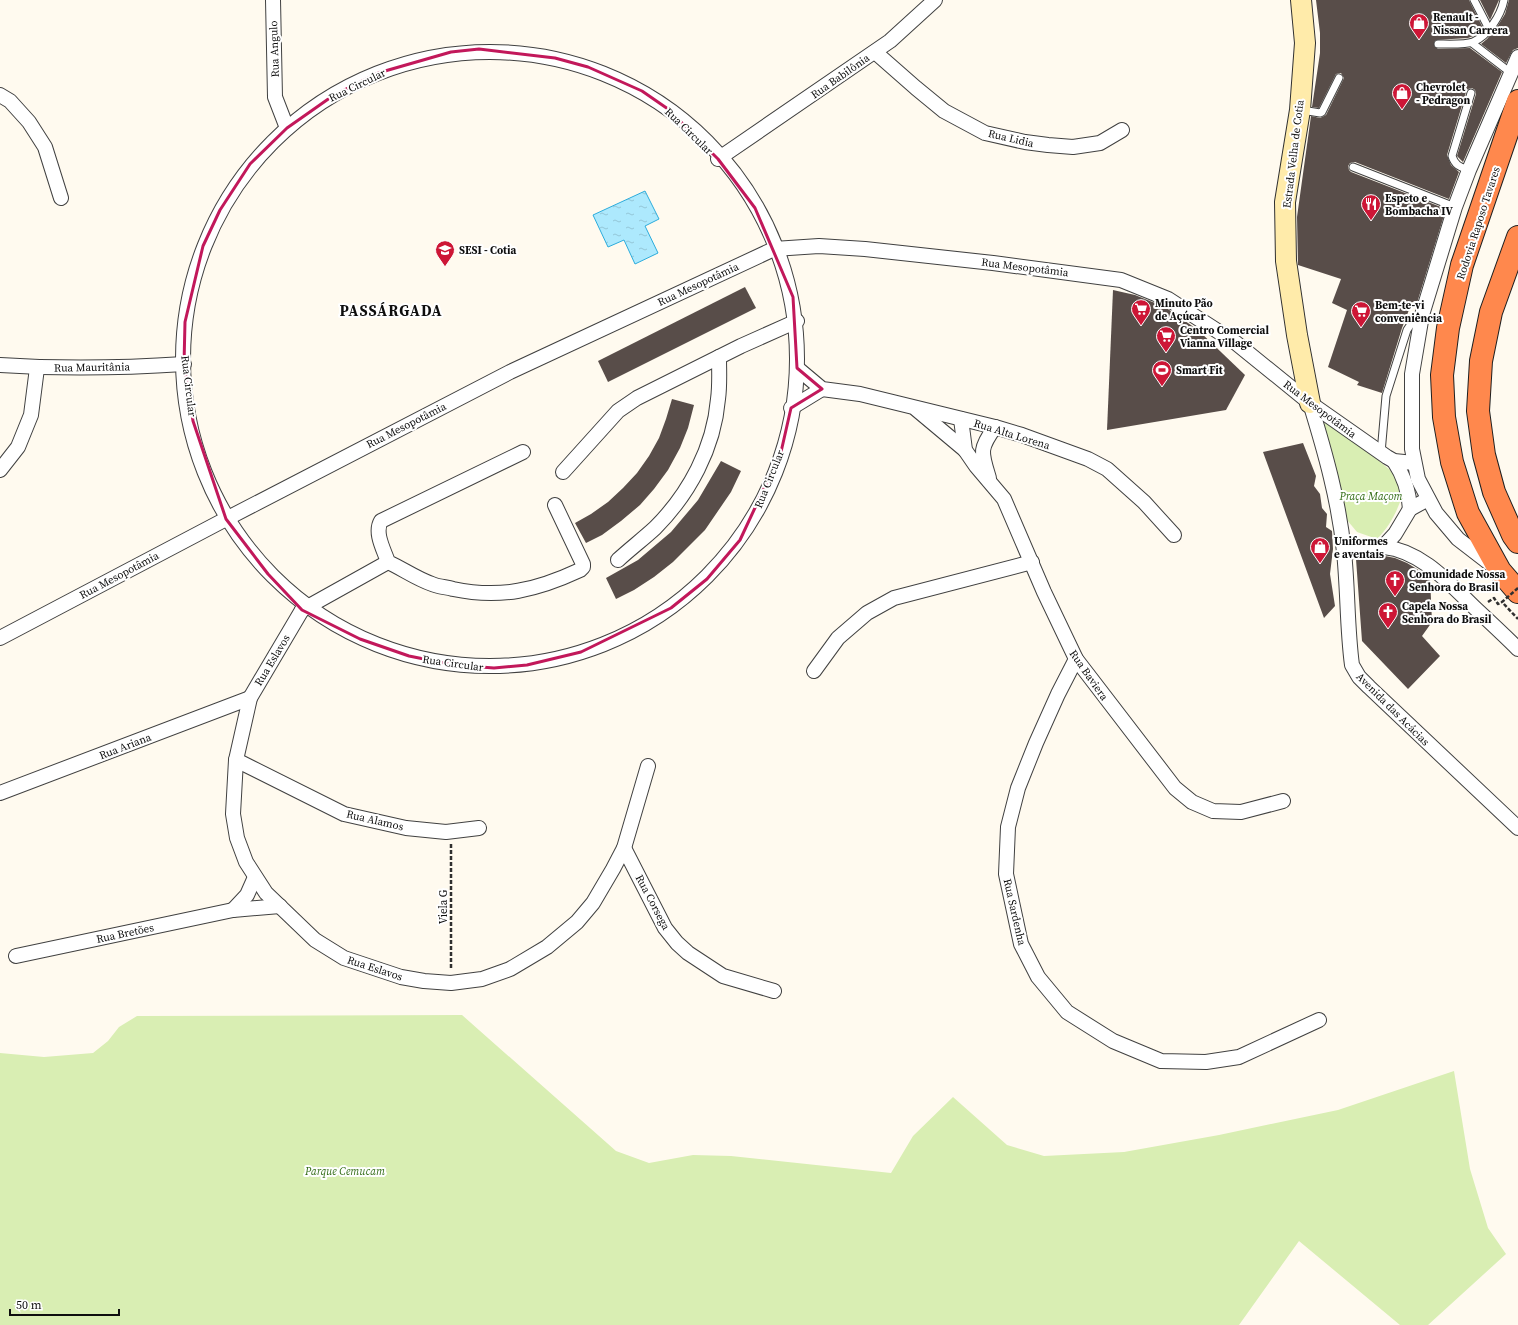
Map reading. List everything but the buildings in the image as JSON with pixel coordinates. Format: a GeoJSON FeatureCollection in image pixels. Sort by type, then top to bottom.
{"type":"FeatureCollection","features":[{"type":"Feature","properties":{"kind":"highway","name":"Rodovia Raposo Tavares"},"geometry":{"type":"LineString","coordinates":[[1510,597],[1500,571],[1468,513],[1452,462],[1444,417],[1442,375],[1448,328],[1462,265],[1518,101]]}},
{"type":"Feature","properties":{"kind":"highway"},"geometry":{"type":"LineString","coordinates":[[1518,237],[1491,312],[1481,361],[1478,412],[1484,455],[1494,492],[1513,535],[1518,542]]}},
{"type":"Feature","properties":{"kind":"street","name":"Rua Angulo"},"geometry":{"type":"LineString","coordinates":[[273,0],[276,98],[287,128]]}},
{"type":"Feature","properties":{"kind":"street","name":"Rua Babilônia"},"geometry":{"type":"LineString","coordinates":[[718,159],[874,52],[890,40],[935,0]]}},
{"type":"Feature","properties":{"kind":"street","name":"Estrada Velha de Cotia"},"geometry":{"type":"LineString","coordinates":[[1301,0],[1305,43],[1300,110],[1285,202],[1286,261],[1296,335],[1310,403]]}},
{"type":"Feature","properties":{"kind":"street","name":"Rua Circular"},"geometry":{"type":"LineString","coordinates":[[479,50],[555,58],[588,67],[635,88],[668,109],[718,159],[755,208],[774,249],[793,297],[797,321],[797,368],[782,452],[758,508],[740,540],[707,579],[671,608],[615,638],[581,652],[527,665],[494,668],[454,665],[409,656],[360,639],[302,610],[268,574],[226,518],[193,421],[184,364],[185,322],[192,285],[203,246],[220,210],[250,164],[287,128],[334,95],[378,73],[451,52],[479,50]]}},
{"type":"Feature","properties":{"kind":"street","name":"Rua Lidia"},"geometry":{"type":"LineString","coordinates":[[874,52],[944,111],[986,133],[1025,142],[1072,147],[1100,143],[1122,130]]}},
{"type":"Feature","properties":{"kind":"street"},"geometry":{"type":"LineString","coordinates":[[1500,571],[1458,539],[1436,513],[1418,479],[1414,462],[1411,420],[1412,374],[1422,315],[1455,207],[1469,170],[1518,57]]}},
{"type":"Feature","properties":{"kind":"street"},"geometry":{"type":"LineString","coordinates":[[0,95],[10,101],[29,122],[45,147],[61,198]]}},
{"type":"Feature","properties":{"kind":"street","name":"Rua Mesopotâmia"},"geometry":{"type":"LineString","coordinates":[[0,638],[226,518],[510,372],[774,249],[819,246],[865,249],[993,262],[1121,280],[1168,299],[1236,343],[1310,403],[1381,453],[1394,461],[1414,462]]}},
{"type":"Feature","properties":{"kind":"street"},"geometry":{"type":"LineString","coordinates":[[563,472],[618,411],[637,398],[719,357],[797,321]]}},
{"type":"Feature","properties":{"kind":"street"},"geometry":{"type":"LineString","coordinates":[[618,560],[660,522],[685,492],[703,460],[712,436],[718,400],[719,357]]}},
{"type":"Feature","properties":{"kind":"street","name":"Rua Mauritânia"},"geometry":{"type":"LineString","coordinates":[[0,365],[37,368],[141,367],[184,364]]}},
{"type":"Feature","properties":{"kind":"street"},"geometry":{"type":"LineString","coordinates":[[0,470],[18,447],[31,415],[37,368]]}},
{"type":"Feature","properties":{"kind":"street"},"geometry":{"type":"LineString","coordinates":[[791,408],[822,389],[797,368]]}},
{"type":"Feature","properties":{"kind":"street","name":"Rua Alta Lorena"},"geometry":{"type":"LineString","coordinates":[[822,389],[860,394],[995,427],[1022,435],[1081,457],[1107,469],[1144,502],[1174,535]]}},
{"type":"Feature","properties":{"kind":"street","name":"Avenida das Acácias"},"geometry":{"type":"LineString","coordinates":[[1310,403],[1327,459],[1336,499],[1344,553],[1352,665],[1359,677],[1518,828]]}},
{"type":"Feature","properties":{"kind":"street","name":"Rua Baviera"},"geometry":{"type":"LineString","coordinates":[[913,407],[965,450],[976,466],[1004,499],[1059,625],[1076,660],[1175,788],[1192,802],[1213,811],[1241,812],[1283,801]]}},
{"type":"Feature","properties":{"kind":"street","name":"Rua Baviera"},"geometry":{"type":"LineString","coordinates":[[960,419],[965,450]]}},
{"type":"Feature","properties":{"kind":"street"},"geometry":{"type":"LineString","coordinates":[[989,480],[983,458],[983,448],[995,427]]}},
{"type":"Feature","properties":{"kind":"street"},"geometry":{"type":"LineString","coordinates":[[523,452],[381,520],[378,526],[378,533],[388,562],[432,584],[472,593],[498,594],[522,591],[561,579],[580,570],[583,564],[554,505]]}},
{"type":"Feature","properties":{"kind":"street"},"geometry":{"type":"LineString","coordinates":[[1394,461],[1406,484],[1410,509]]}},
{"type":"Feature","properties":{"kind":"street"},"geometry":{"type":"LineString","coordinates":[[1383,547],[1395,534],[1410,509],[1428,499]]}},
{"type":"Feature","properties":{"kind":"street"},"geometry":{"type":"LineString","coordinates":[[1344,553],[1383,547],[1401,551],[1417,558],[1433,568],[1518,649]]}},
{"type":"Feature","properties":{"kind":"street"},"geometry":{"type":"LineString","coordinates":[[302,610],[388,562]]}},
{"type":"Feature","properties":{"kind":"street"},"geometry":{"type":"LineString","coordinates":[[814,671],[838,638],[867,613],[894,598],[1032,562]]}},
{"type":"Feature","properties":{"kind":"street","name":"Rua Eslavos"},"geometry":{"type":"LineString","coordinates":[[302,610],[250,698],[236,760],[233,814],[237,838],[246,862],[266,893],[315,940],[344,958],[401,977],[424,981],[451,983],[482,979],[510,969],[547,947],[577,922],[593,904],[624,848],[648,766]]}},
{"type":"Feature","properties":{"kind":"street","name":"Rua Sardenha"},"geometry":{"type":"LineString","coordinates":[[1076,660],[1058,694],[1036,743],[1018,788],[1008,827],[1006,874],[1021,944],[1038,977],[1067,1012],[1112,1041],[1161,1060],[1206,1062],[1239,1057],[1319,1020]]}},
{"type":"Feature","properties":{"kind":"street","name":"Rua Ariana"},"geometry":{"type":"LineString","coordinates":[[0,793],[250,698]]}},
{"type":"Feature","properties":{"kind":"street","name":"Rua Alamos"},"geometry":{"type":"LineString","coordinates":[[236,760],[344,814],[406,828],[451,832],[479,828]]}},
{"type":"Feature","properties":{"kind":"street","name":"Rua Corsega"},"geometry":{"type":"LineString","coordinates":[[624,848],[665,928],[677,943],[688,953],[723,976],[774,991]]}},
{"type":"Feature","properties":{"kind":"street"},"geometry":{"type":"LineString","coordinates":[[233,910],[247,894],[256,877]]}},
{"type":"Feature","properties":{"kind":"street","name":"Rua Bretões"},"geometry":{"type":"LineString","coordinates":[[16,956],[233,910],[280,906]]}},
{"type":"Feature","properties":{"kind":"lane"},"geometry":{"type":"LineString","coordinates":[[1474,0],[1489,29]]}},
{"type":"Feature","properties":{"kind":"lane"},"geometry":{"type":"LineString","coordinates":[[1438,44],[1472,43],[1489,29],[1503,8],[1504,0]]}},
{"type":"Feature","properties":{"kind":"lane"},"geometry":{"type":"LineString","coordinates":[[1472,43],[1511,73]]}},
{"type":"Feature","properties":{"kind":"lane"},"geometry":{"type":"LineString","coordinates":[[1300,110],[1322,112],[1339,78]]}},
{"type":"Feature","properties":{"kind":"lane"},"geometry":{"type":"LineString","coordinates":[[1469,170],[1458,166],[1454,162],[1452,156],[1471,93]]}},
{"type":"Feature","properties":{"kind":"lane"},"geometry":{"type":"LineString","coordinates":[[1353,167],[1455,207]]}},
{"type":"Feature","properties":{"kind":"lane"},"geometry":{"type":"LineString","coordinates":[[1381,453],[1386,396],[1407,330],[1411,324],[1422,315]]}},
{"type":"Feature","properties":{"kind":"path"},"geometry":{"type":"LineString","coordinates":[[1494,598],[1498,604],[1510,597],[1518,588]]}},
{"type":"Feature","properties":{"kind":"path"},"geometry":{"type":"LineString","coordinates":[[1510,597],[1518,620]]}},
{"type":"Feature","properties":{"kind":"path","name":"Viela G"},"geometry":{"type":"LineString","coordinates":[[451,832],[451,983]]}},
{"type":"Feature","properties":{"kind":"highlighted area"},"geometry":{"type":"Polygon","coordinates":[[[479,49],[555,58],[588,67],[642,91],[668,109],[718,159],[755,208],[793,297],[797,368],[822,389],[791,408],[781,452],[740,540],[707,579],[671,608],[581,652],[527,665],[494,668],[454,665],[409,656],[360,639],[302,610],[268,574],[226,519],[193,421],[184,364],[185,322],[203,246],[220,210],[250,164],[287,128],[334,95],[378,73],[451,52],[479,49]]]}},
{"type":"Feature","properties":{"kind":"green space","name":"Praça Maçom"},"geometry":{"type":"Polygon","coordinates":[[[1318,422],[1336,425],[1390,470],[1404,491],[1394,516],[1377,539],[1357,532],[1347,520],[1318,422]]]}},
{"type":"Feature","properties":{"kind":"green space","name":"Parque Cemucam"},"geometry":{"type":"Polygon","coordinates":[[[462,1015],[616,1151],[649,1163],[693,1155],[731,1156],[891,1173],[913,1136],[953,1097],[1007,1145],[1044,1156],[1124,1152],[1219,1135],[1338,1110],[1454,1071],[1470,1169],[1488,1228],[1506,1254],[1428,1325],[1400,1325],[1299,1241],[1239,1325],[0,1325],[0,1053],[44,1057],[93,1053],[108,1041],[119,1027],[137,1016],[462,1015]]]}},
{"type":"Feature","properties":{"kind":"water"},"geometry":{"type":"Polygon","coordinates":[[[645,191],[659,219],[645,226],[658,253],[635,264],[624,240],[608,247],[593,215],[645,191]]]}},
{"type":"Feature","properties":{"kind":"place","name":"Renault - Nissan Carrera"},"geometry":{"type":"Point","coordinates":[1419,40]}},
{"type":"Feature","properties":{"kind":"place","name":"Chevrolet - Pedragon"},"geometry":{"type":"Point","coordinates":[1402,110]}},
{"type":"Feature","properties":{"kind":"place","name":"Espeto e Bombacha IV"},"geometry":{"type":"Point","coordinates":[1371,221]}},
{"type":"Feature","properties":{"kind":"place","name":"SESI - Cotia"},"geometry":{"type":"Point","coordinates":[445,267]}},
{"type":"Feature","properties":{"kind":"place","name":"Minuto Pão de Açúcar"},"geometry":{"type":"Point","coordinates":[1141,326]}},
{"type":"Feature","properties":{"kind":"place","name":"Bem-te-vi conveniência"},"geometry":{"type":"Point","coordinates":[1361,328]}},
{"type":"Feature","properties":{"kind":"place","name":"Centro Comercial Vianna Village"},"geometry":{"type":"Point","coordinates":[1166,353]}},
{"type":"Feature","properties":{"kind":"place","name":"Smart Fit"},"geometry":{"type":"Point","coordinates":[1162,387]}},
{"type":"Feature","properties":{"kind":"place","name":"Uniformes e aventais"},"geometry":{"type":"Point","coordinates":[1320,564]}},
{"type":"Feature","properties":{"kind":"place","name":"Comunidade Nossa Senhora do Brasil"},"geometry":{"type":"Point","coordinates":[1395,597]}},
{"type":"Feature","properties":{"kind":"place","name":"Capela Nossa Senhora do Brasil"},"geometry":{"type":"Point","coordinates":[1388,629]}},
{"type":"Feature","properties":{"kind":"district","name":"PASSÁRGADA"},"geometry":{"type":"Point","coordinates":[391,311]}}]}
